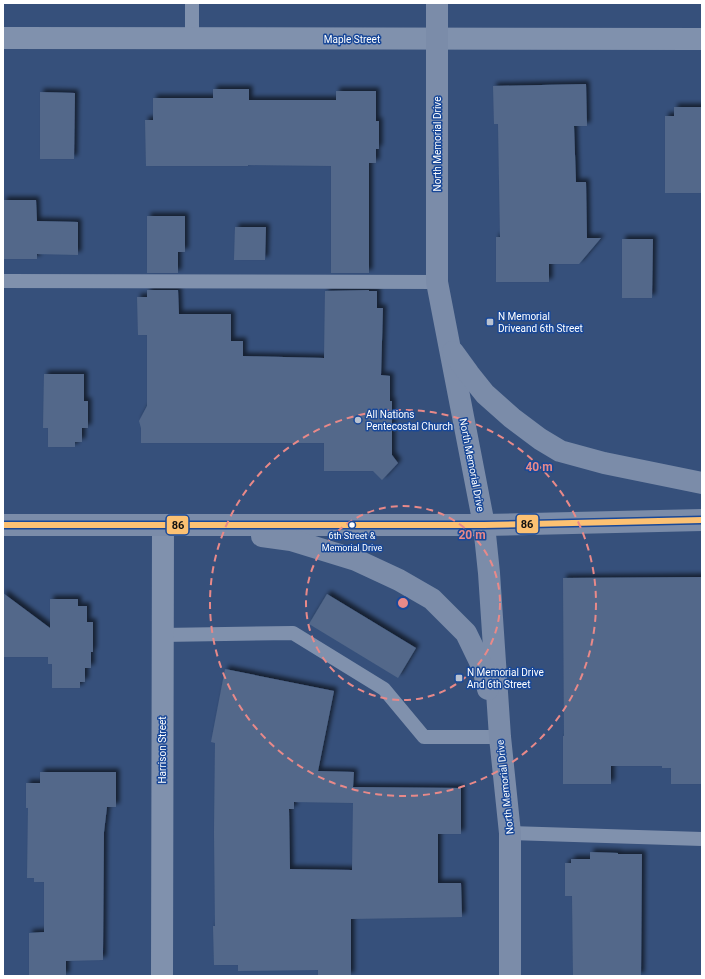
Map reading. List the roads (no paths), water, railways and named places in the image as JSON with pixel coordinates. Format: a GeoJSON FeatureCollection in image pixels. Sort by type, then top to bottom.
{"type":"FeatureCollection","features":[{"type":"Feature","properties":{"kind":"main road","name":"North Memorial Drive"},"geometry":{"type":"LineString","coordinates":[[437,3],[437,282],[484,525],[489,573],[500,737],[510,833],[510,976]]}},
{"type":"Feature","properties":{"kind":"main road"},"geometry":{"type":"LineString","coordinates":[[449,346],[485,394],[518,423],[560,451],[604,463],[702,484]]}},
{"type":"Feature","properties":{"kind":"main road"},"geometry":{"type":"LineString","coordinates":[[3,525],[484,525],[702,520]]}},
{"type":"Feature","properties":{"kind":"main road"},"geometry":{"type":"LineString","coordinates":[[195,525],[291,540],[356,560],[399,580],[432,599],[466,633],[483,668],[500,737]]}},
{"type":"Feature","properties":{"kind":"street","name":"Maple Street"},"geometry":{"type":"LineString","coordinates":[[3,38],[702,39]]}},
{"type":"Feature","properties":{"kind":"street","name":"Harrison Street"},"geometry":{"type":"LineString","coordinates":[[162,976],[163,525]]}},
{"type":"Feature","properties":{"kind":"lane"},"geometry":{"type":"LineString","coordinates":[[192,3],[192,38]]}},
{"type":"Feature","properties":{"kind":"lane"},"geometry":{"type":"LineString","coordinates":[[3,281],[437,282]]}},
{"type":"Feature","properties":{"kind":"lane"},"geometry":{"type":"LineString","coordinates":[[162,635],[293,633],[384,689],[424,737],[500,737]]}},
{"type":"Feature","properties":{"kind":"lane"},"geometry":{"type":"LineString","coordinates":[[510,833],[702,839]]}},
{"type":"Feature","properties":{"kind":"place","name":"N Memorial Driveand 6th Street"},"geometry":{"type":"Point","coordinates":[490,322]}},
{"type":"Feature","properties":{"kind":"place","name":"All Nations Pentecostal Church"},"geometry":{"type":"Point","coordinates":[358,420]}},
{"type":"Feature","properties":{"kind":"place","name":"6th Street & Memorial Drive"},"geometry":{"type":"Point","coordinates":[352,525]}},
{"type":"Feature","properties":{"kind":"place","name":"N Memorial Drive And 6th Street"},"geometry":{"type":"Point","coordinates":[459,678]}}]}
